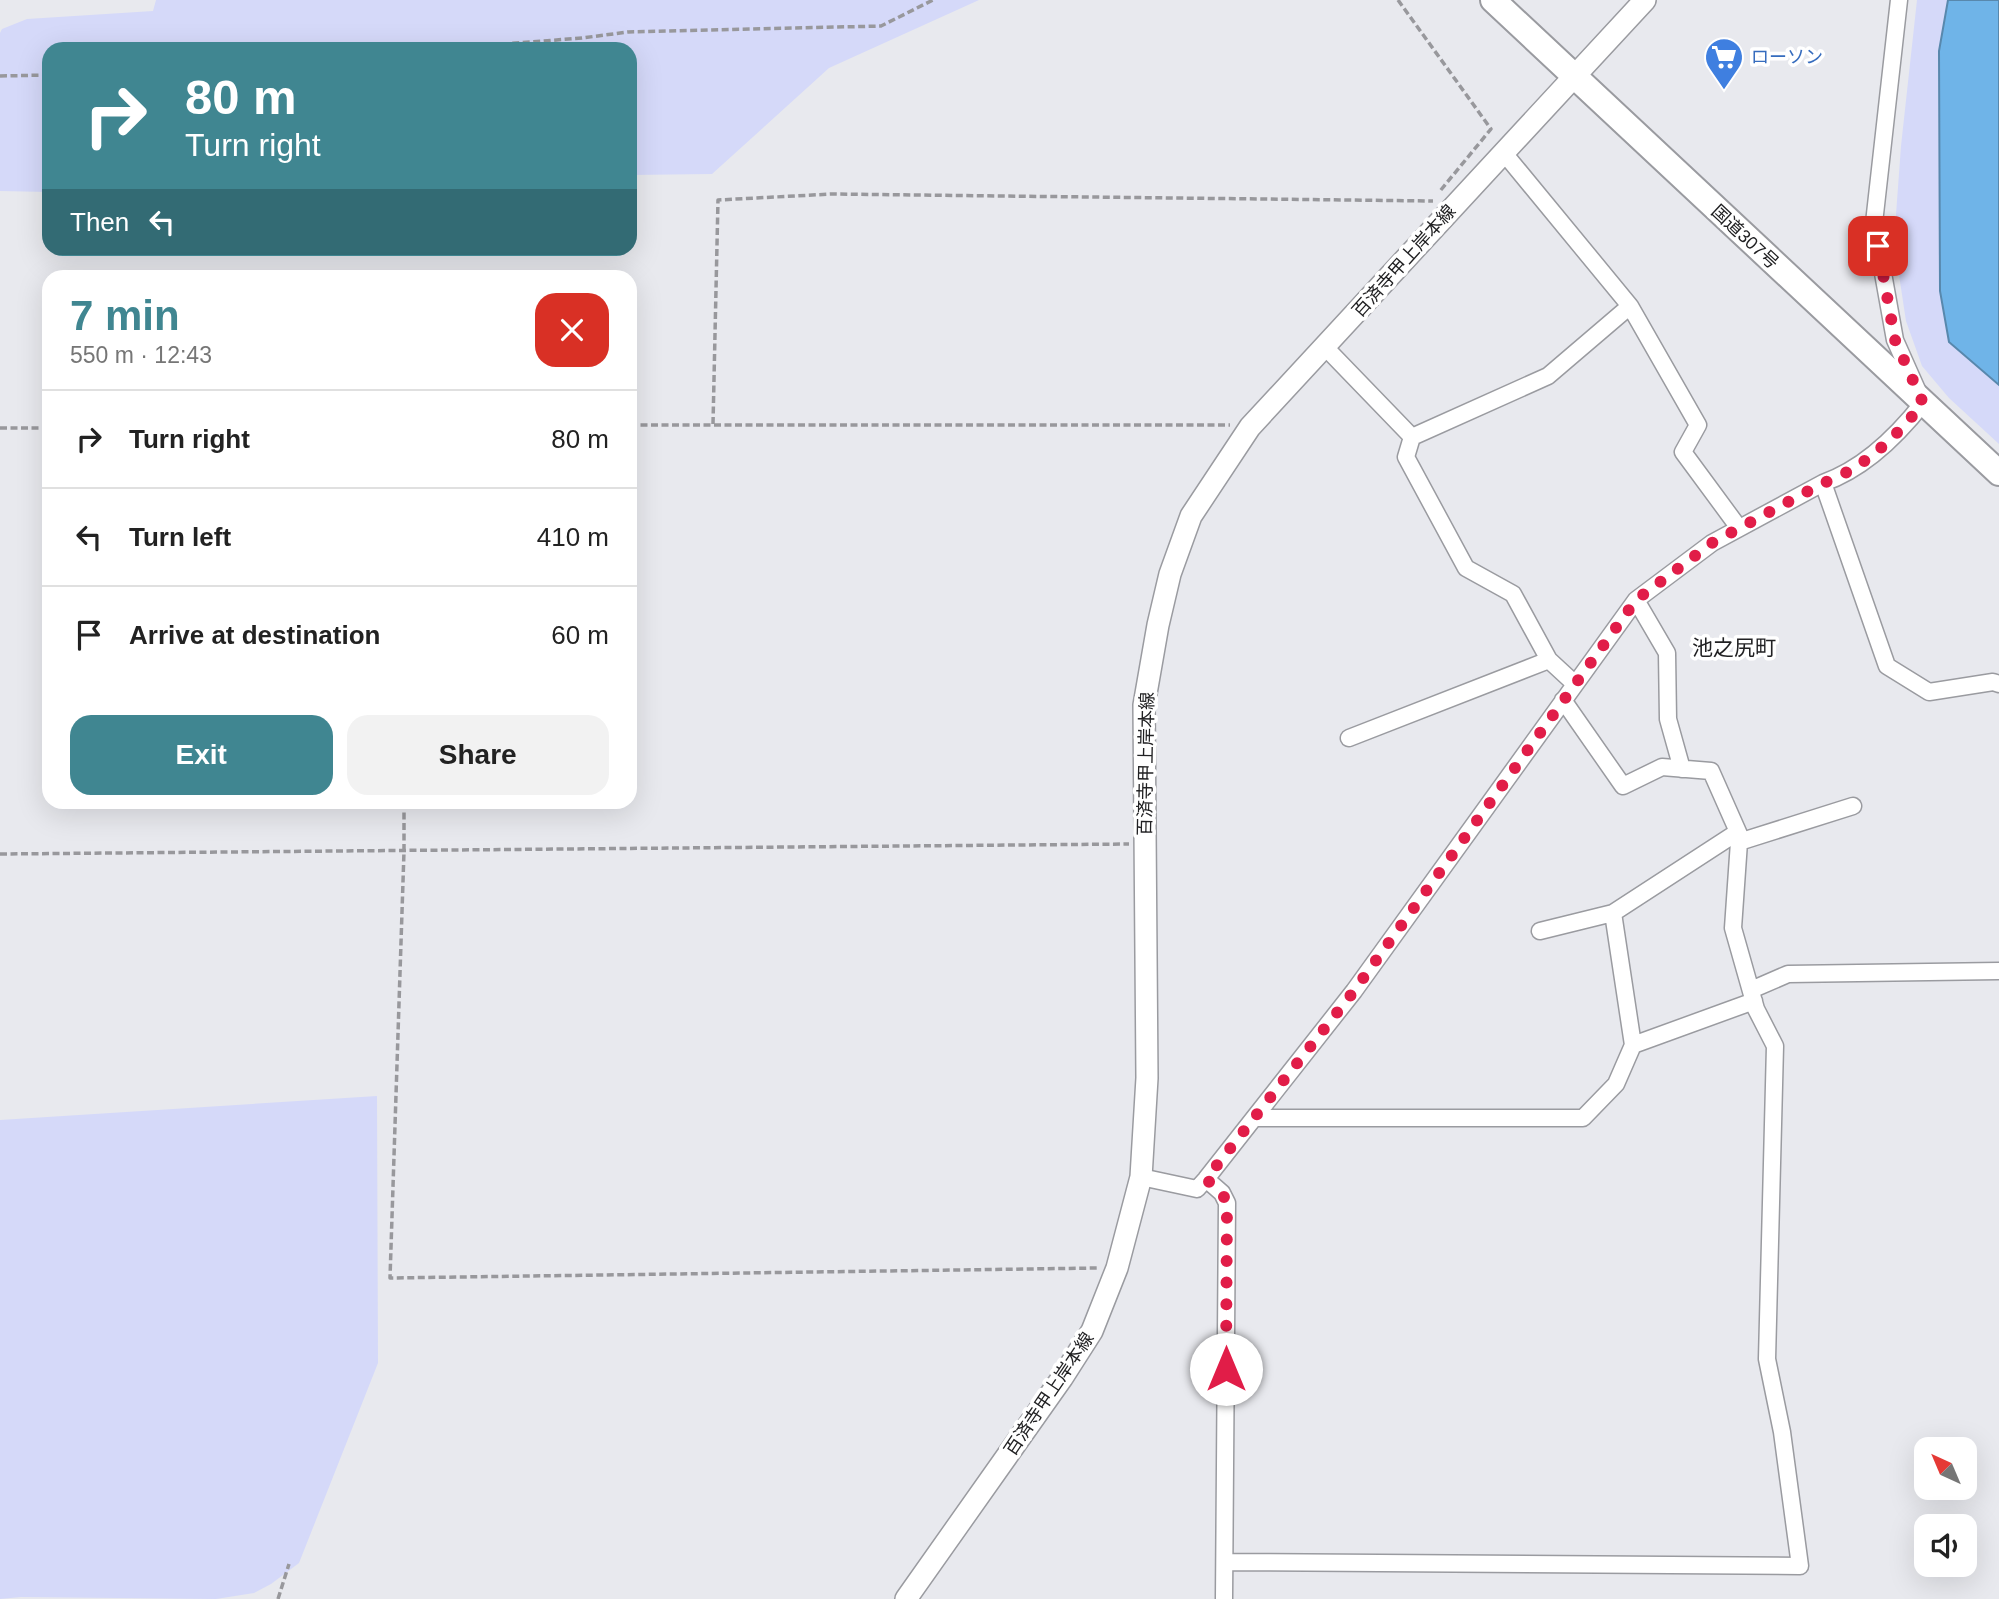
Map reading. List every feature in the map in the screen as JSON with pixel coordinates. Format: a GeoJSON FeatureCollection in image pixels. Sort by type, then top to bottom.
{"type":"FeatureCollection","features":[{"type":"Feature","properties":{"kind":"highway","name":"国道307号"},"geometry":{"type":"LineString","coordinates":[[1493,0],[1999,473]]}},
{"type":"Feature","properties":{"kind":"main road","name":"百済寺甲上岸本線"},"geometry":{"type":"LineString","coordinates":[[906,1599],[1070,1367],[1092,1331],[1117,1268],[1141,1177],[1147,1078],[1144,705],[1170,574],[1191,516],[1250,427],[1645,0]]}},
{"type":"Feature","properties":{"kind":"street"},"geometry":{"type":"LineString","coordinates":[[1141,1177],[1197,1189],[1206,1179],[1354,991],[1636,600],[1712,543],[1823,483],[1840,477],[1900,432],[1923,403],[1895,340],[1874,223],[1899,0]]}},
{"type":"Feature","properties":{"kind":"street"},"geometry":{"type":"LineString","coordinates":[[1503,153],[1630,306],[1698,425],[1683,452],[1739,528]]}},
{"type":"Feature","properties":{"kind":"street"},"geometry":{"type":"LineString","coordinates":[[1575,684],[1549,660],[1513,594],[1466,568],[1406,457],[1412,437],[1548,376],[1630,306]]}},
{"type":"Feature","properties":{"kind":"street"},"geometry":{"type":"LineString","coordinates":[[1325,348],[1412,437]]}},
{"type":"Feature","properties":{"kind":"street"},"geometry":{"type":"LineString","coordinates":[[1823,483],[1888,666],[1929,692],[1993,682],[1999,684]]}},
{"type":"Feature","properties":{"kind":"street"},"geometry":{"type":"LineString","coordinates":[[1636,600],[1667,653],[1668,719],[1682,769]]}},
{"type":"Feature","properties":{"kind":"street"},"geometry":{"type":"LineString","coordinates":[[1349,738],[1549,660]]}},
{"type":"Feature","properties":{"kind":"street"},"geometry":{"type":"LineString","coordinates":[[1224,1562],[1800,1566],[1782,1432],[1766,1359],[1775,1046],[1752,995],[1733,928],[1741,841],[1711,771],[1662,767],[1623,786],[1563,700]]}},
{"type":"Feature","properties":{"kind":"street"},"geometry":{"type":"LineString","coordinates":[[1741,841],[1853,806]]}},
{"type":"Feature","properties":{"kind":"street"},"geometry":{"type":"LineString","coordinates":[[1540,931],[1613,913],[1734,835],[1741,841]]}},
{"type":"Feature","properties":{"kind":"street"},"geometry":{"type":"LineString","coordinates":[[1255,1118],[1583,1118],[1616,1084],[1633,1045],[1613,913]]}},
{"type":"Feature","properties":{"kind":"street"},"geometry":{"type":"LineString","coordinates":[[1633,1045],[1752,995],[1788,974],[1999,971]]}},
{"type":"Feature","properties":{"kind":"street"},"geometry":{"type":"LineString","coordinates":[[1206,1179],[1222,1193],[1227,1203],[1224,1599]]}},
{"type":"Feature","properties":{"kind":"path"},"geometry":{"type":"LineString","coordinates":[[530,42],[628,32],[881,26],[933,0]]}},
{"type":"Feature","properties":{"kind":"path"},"geometry":{"type":"LineString","coordinates":[[1398,0],[1491,130],[1432,201]]}},
{"type":"Feature","properties":{"kind":"path"},"geometry":{"type":"LineString","coordinates":[[0,76],[42,75]]}},
{"type":"Feature","properties":{"kind":"path"},"geometry":{"type":"LineString","coordinates":[[713,424],[718,200],[832,194],[1459,201]]}},
{"type":"Feature","properties":{"kind":"path"},"geometry":{"type":"LineString","coordinates":[[637,425],[1216,424],[1250,427]]}},
{"type":"Feature","properties":{"kind":"path"},"geometry":{"type":"LineString","coordinates":[[0,428],[42,428]]}},
{"type":"Feature","properties":{"kind":"path"},"geometry":{"type":"LineString","coordinates":[[404,809],[390,1278],[1117,1268]]}},
{"type":"Feature","properties":{"kind":"path"},"geometry":{"type":"LineString","coordinates":[[0,854],[1145,843]]}},
{"type":"Feature","properties":{"kind":"path"},"geometry":{"type":"LineString","coordinates":[[278,1599],[289,1564]]}},
{"type":"Feature","properties":{"kind":"shaded area"},"geometry":{"type":"Polygon","coordinates":[[[156,0],[979,0],[829,68],[712,174],[637,175],[637,42],[42,42],[42,192],[0,191],[2,29],[27,19],[153,11],[156,0]]]}},
{"type":"Feature","properties":{"kind":"shaded area"},"geometry":{"type":"Polygon","coordinates":[[[1917,0],[1999,0],[1999,444],[1949,398],[1922,366],[1906,321],[1894,242],[1901,146],[1917,0]]]}},
{"type":"Feature","properties":{"kind":"shaded area"},"geometry":{"type":"Polygon","coordinates":[[[377,1096],[378,1363],[299,1563],[254,1593],[216,1599],[0,1599],[0,1120],[377,1096]]]}},
{"type":"Feature","properties":{"kind":"water"},"geometry":{"type":"Polygon","coordinates":[[[1948,0],[1999,0],[1999,385],[1949,342],[1940,291],[1939,51],[1948,0]]]}},
{"type":"Feature","properties":{"kind":"place","name":"ローソン"},"geometry":{"type":"Point","coordinates":[1724,91]}},
{"type":"Feature","properties":{"kind":"district","name":"池之尻町"},"geometry":{"type":"Point","coordinates":[1734,648]}},
{"type":"Feature","properties":{"kind":"route"},"geometry":{"type":"LineString","coordinates":[[1226,1369],[1227,1203],[1222,1193],[1206,1179],[1354,991],[1636,600],[1712,543],[1823,483],[1840,477],[1900,432],[1923,403],[1895,340],[1878,246]]}}]}
